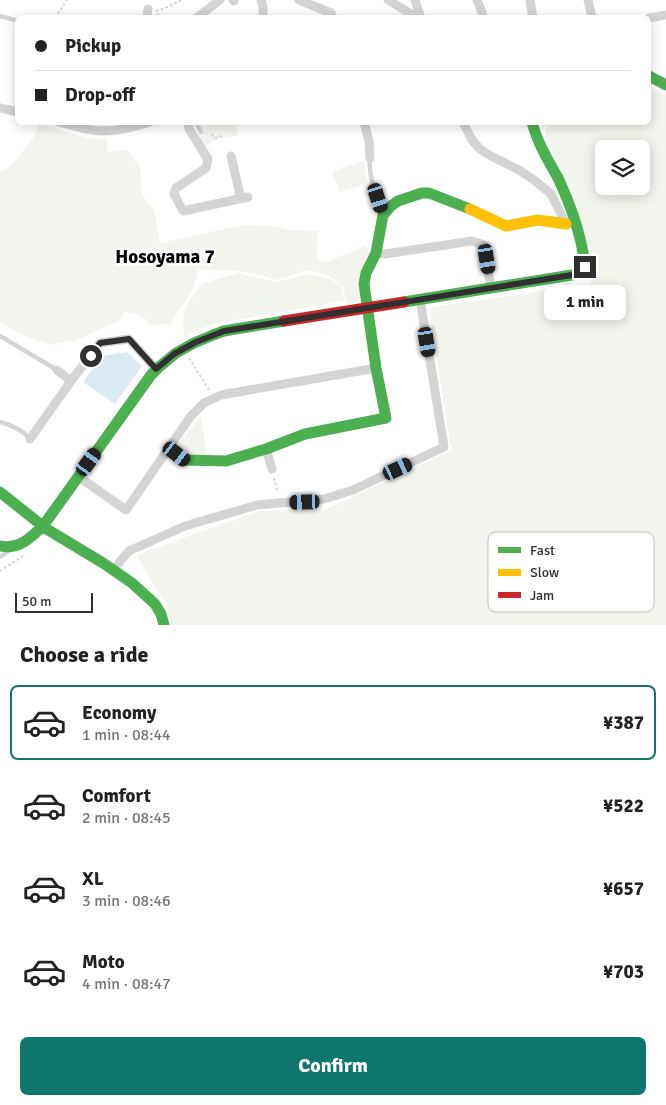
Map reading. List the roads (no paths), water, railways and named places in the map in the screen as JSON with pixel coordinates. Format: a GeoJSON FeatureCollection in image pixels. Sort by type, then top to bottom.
{"type":"FeatureCollection","features":[{"type":"Feature","properties":{"kind":"street"},"geometry":{"type":"LineString","coordinates":[[200,15],[220,0]]}},
{"type":"Feature","properties":{"kind":"street"},"geometry":{"type":"LineString","coordinates":[[262,0],[263,15]]}},
{"type":"Feature","properties":{"kind":"street"},"geometry":{"type":"LineString","coordinates":[[299,0],[332,15]]}},
{"type":"Feature","properties":{"kind":"street"},"geometry":{"type":"LineString","coordinates":[[388,0],[415,15]]}},
{"type":"Feature","properties":{"kind":"street"},"geometry":{"type":"LineString","coordinates":[[416,0],[419,15]]}},
{"type":"Feature","properties":{"kind":"street"},"geometry":{"type":"LineString","coordinates":[[477,0],[482,15]]}},
{"type":"Feature","properties":{"kind":"street"},"geometry":{"type":"LineString","coordinates":[[530,0],[532,15]]}},
{"type":"Feature","properties":{"kind":"street"},"geometry":{"type":"LineString","coordinates":[[588,0],[591,15]]}},
{"type":"Feature","properties":{"kind":"street"},"geometry":{"type":"LineString","coordinates":[[651,18],[666,15]]}},
{"type":"Feature","properties":{"kind":"street"},"geometry":{"type":"LineString","coordinates":[[651,77],[666,85]]}},
{"type":"Feature","properties":{"kind":"street"},"geometry":{"type":"LineString","coordinates":[[0,108],[15,111]]}},
{"type":"Feature","properties":{"kind":"street"},"geometry":{"type":"LineString","coordinates":[[70,125],[102,131],[132,125]]}},
{"type":"Feature","properties":{"kind":"street"},"geometry":{"type":"LineString","coordinates":[[188,125],[189,129],[208,159],[206,168],[176,188],[174,194],[182,211],[244,198],[231,156]]}},
{"type":"Feature","properties":{"kind":"street"},"geometry":{"type":"LineString","coordinates":[[365,125],[369,141],[370,158]]}},
{"type":"Feature","properties":{"kind":"street"},"geometry":{"type":"LineString","coordinates":[[0,546],[5,548],[22,544],[42,526],[156,369],[174,354],[196,342],[224,331],[578,274],[585,267],[580,234],[551,194],[519,170],[479,148],[472,140],[464,125]]}},
{"type":"Feature","properties":{"kind":"street"},"geometry":{"type":"LineString","coordinates":[[533,125],[535,134],[559,181],[571,224]]}},
{"type":"Feature","properties":{"kind":"street"},"geometry":{"type":"LineString","coordinates":[[169,448],[185,460],[226,461],[266,449],[305,434],[386,418],[376,368],[364,284],[366,273],[376,253],[383,215],[398,201],[422,193],[429,193],[478,212],[506,226],[538,220],[571,224]]}},
{"type":"Feature","properties":{"kind":"street"},"geometry":{"type":"LineString","coordinates":[[376,253],[385,254],[472,240],[484,245],[491,288]]}},
{"type":"Feature","properties":{"kind":"street"},"geometry":{"type":"LineString","coordinates":[[114,570],[130,551],[185,526],[257,505],[324,499],[339,495],[444,447],[420,299]]}},
{"type":"Feature","properties":{"kind":"street"},"geometry":{"type":"LineString","coordinates":[[30,439],[100,343],[129,339],[156,369]]}},
{"type":"Feature","properties":{"kind":"street"},"geometry":{"type":"LineString","coordinates":[[79,476],[126,510],[191,416],[204,403],[221,395],[376,368]]}},
{"type":"Feature","properties":{"kind":"street"},"geometry":{"type":"LineString","coordinates":[[56,370],[72,381]]}},
{"type":"Feature","properties":{"kind":"street"},"geometry":{"type":"LineString","coordinates":[[266,449],[272,469]]}},
{"type":"Feature","properties":{"kind":"street"},"geometry":{"type":"LineString","coordinates":[[0,492],[42,526],[114,570],[139,589],[156,605],[164,625]]}},
{"type":"Feature","properties":{"kind":"lane"},"geometry":{"type":"LineString","coordinates":[[0,16],[15,20]]}},
{"type":"Feature","properties":{"kind":"lane"},"geometry":{"type":"LineString","coordinates":[[198,125],[201,132]]}},
{"type":"Feature","properties":{"kind":"lane"},"geometry":{"type":"LineString","coordinates":[[370,158],[369,164],[374,188],[383,215]]}},
{"type":"Feature","properties":{"kind":"lane"},"geometry":{"type":"LineString","coordinates":[[0,336],[56,370]]}},
{"type":"Feature","properties":{"kind":"lane"},"geometry":{"type":"LineString","coordinates":[[0,422],[26,434],[30,439]]}},
{"type":"Feature","properties":{"kind":"lane"},"geometry":{"type":"LineString","coordinates":[[0,557],[16,546]]}},
{"type":"Feature","properties":{"kind":"district","name":"Hosoyama 7"},"geometry":{"type":"Point","coordinates":[165,257]}}]}
